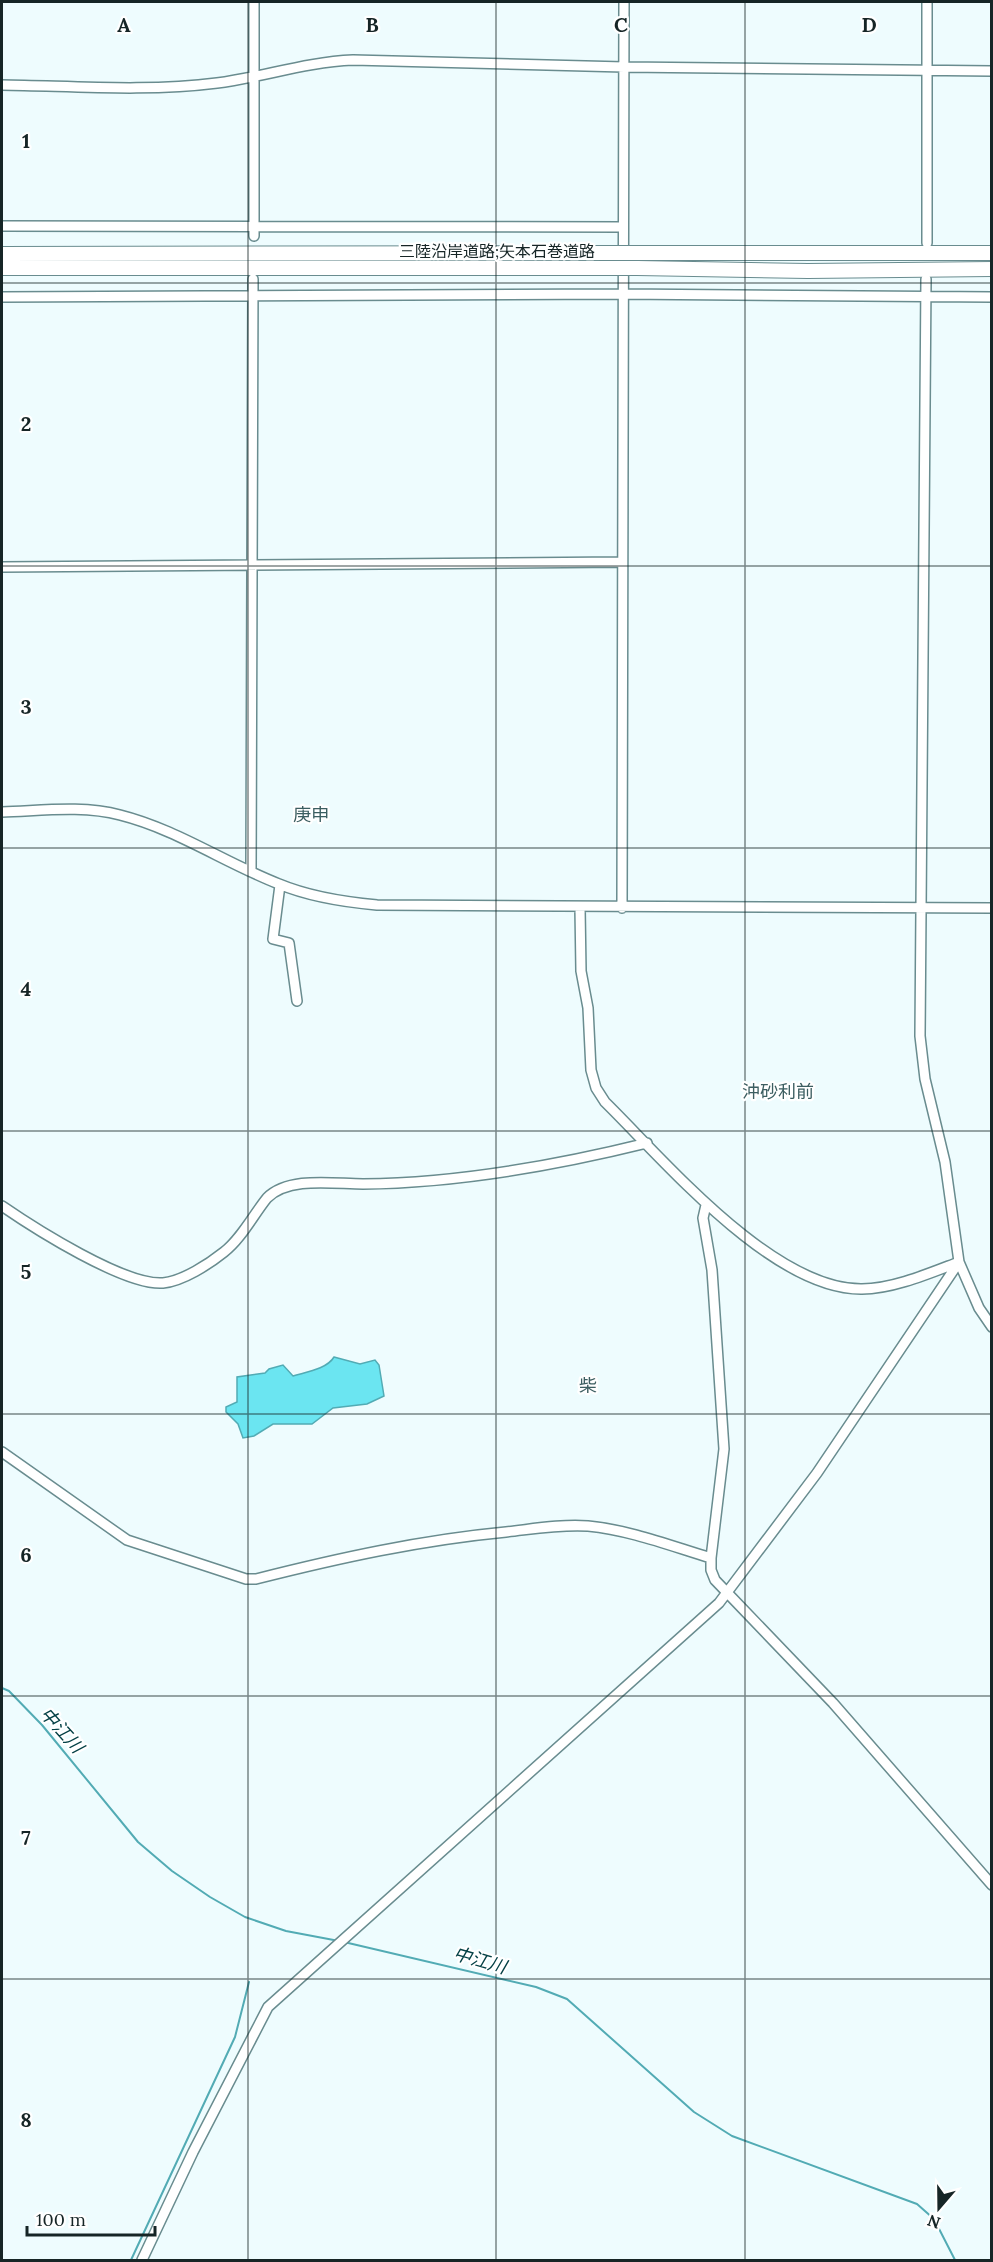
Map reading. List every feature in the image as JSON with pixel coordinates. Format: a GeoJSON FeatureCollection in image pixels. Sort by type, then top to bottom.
{"type":"FeatureCollection","features":[{"type":"Feature","properties":{"kind":"highway","name":"三陸沿岸道路;矢本石巻道路"},"geometry":{"type":"LineString","coordinates":[[2,254],[610,253],[637,261],[808,271],[992,269]]}},
{"type":"Feature","properties":{"kind":"highway","name":"三陸沿岸道路;矢本石巻道路"},"geometry":{"type":"LineString","coordinates":[[2,268],[610,268],[637,261],[992,253]]}},
{"type":"Feature","properties":{"kind":"street"},"geometry":{"type":"LineString","coordinates":[[254,2],[254,232]]}},
{"type":"Feature","properties":{"kind":"street"},"geometry":{"type":"LineString","coordinates":[[622,908],[624,2]]}},
{"type":"Feature","properties":{"kind":"street"},"geometry":{"type":"LineString","coordinates":[[927,2],[927,243]]}},
{"type":"Feature","properties":{"kind":"street"},"geometry":{"type":"LineString","coordinates":[[2,86],[188,86],[323,62],[353,60],[624,68],[992,71]]}},
{"type":"Feature","properties":{"kind":"street"},"geometry":{"type":"LineString","coordinates":[[2,226],[254,232],[623,227]]}},
{"type":"Feature","properties":{"kind":"street"},"geometry":{"type":"LineString","coordinates":[[250,871],[253,279]]}},
{"type":"Feature","properties":{"kind":"street"},"geometry":{"type":"LineString","coordinates":[[926,279],[920,1036],[925,1079],[945,1162],[959,1262],[979,1308],[992,1327]]}},
{"type":"Feature","properties":{"kind":"street"},"geometry":{"type":"LineString","coordinates":[[2,297],[254,294],[992,297]]}},
{"type":"Feature","properties":{"kind":"street"},"geometry":{"type":"LineString","coordinates":[[2,567],[621,562]]}},
{"type":"Feature","properties":{"kind":"street"},"geometry":{"type":"LineString","coordinates":[[2,812],[88,810],[118,814],[153,826],[280,885],[342,901],[377,905],[580,908],[992,908]]}},
{"type":"Feature","properties":{"kind":"street"},"geometry":{"type":"LineString","coordinates":[[280,885],[273,939],[290,943],[297,1001]]}},
{"type":"Feature","properties":{"kind":"street"},"geometry":{"type":"LineString","coordinates":[[580,908],[581,971],[588,1008],[591,1070],[596,1088],[605,1102],[706,1204],[751,1241],[810,1276],[834,1285],[863,1289],[894,1283],[959,1262]]}},
{"type":"Feature","properties":{"kind":"street"},"geometry":{"type":"LineString","coordinates":[[2,1206],[77,1251],[118,1271],[145,1282],[164,1283],[199,1269],[226,1251],[274,1190],[291,1185],[368,1184],[470,1176],[583,1159],[647,1143]]}},
{"type":"Feature","properties":{"kind":"street"},"geometry":{"type":"LineString","coordinates":[[706,1204],[703,1218],[712,1270],[724,1449],[711,1558],[711,1570],[715,1580],[833,1703],[992,1885]]}},
{"type":"Feature","properties":{"kind":"street"},"geometry":{"type":"LineString","coordinates":[[142,2260],[193,2152],[268,2007],[327,1952],[590,1721],[726,1593],[817,1473],[959,1262]]}},
{"type":"Feature","properties":{"kind":"street"},"geometry":{"type":"LineString","coordinates":[[2,1452],[127,1540],[246,1578],[256,1579],[338,1558],[456,1537],[555,1527],[586,1526],[616,1531],[711,1558]]}},
{"type":"Feature","properties":{"kind":"water"},"geometry":{"type":"Polygon","coordinates":[[[334,1357],[360,1364],[375,1360],[379,1365],[384,1396],[367,1404],[333,1408],[312,1424],[273,1424],[254,1436],[243,1438],[238,1424],[226,1412],[226,1407],[237,1402],[237,1377],[265,1373],[269,1369],[283,1365],[293,1376],[321,1367],[334,1357]]]}},
{"type":"Feature","properties":{"kind":"waterway","name":"中江川"},"geometry":{"type":"LineString","coordinates":[[2,1688],[9,1691],[42,1725],[138,1842],[172,1871],[245,1917],[286,1931],[339,1941]]}},
{"type":"Feature","properties":{"kind":"waterway","name":"中江川"},"geometry":{"type":"LineString","coordinates":[[344,1942],[536,1987],[567,1999],[694,2112],[732,2136],[917,2204],[934,2219],[955,2260]]}},
{"type":"Feature","properties":{"kind":"waterway"},"geometry":{"type":"LineString","coordinates":[[131,2260],[235,2037],[249,1982]]}},
{"type":"Feature","properties":{"kind":"district","name":"庚申"},"geometry":{"type":"Point","coordinates":[311,814]}},
{"type":"Feature","properties":{"kind":"district","name":"沖砂利前"},"geometry":{"type":"Point","coordinates":[778,1091]}},
{"type":"Feature","properties":{"kind":"district","name":"柴"},"geometry":{"type":"Point","coordinates":[588,1385]}}]}
